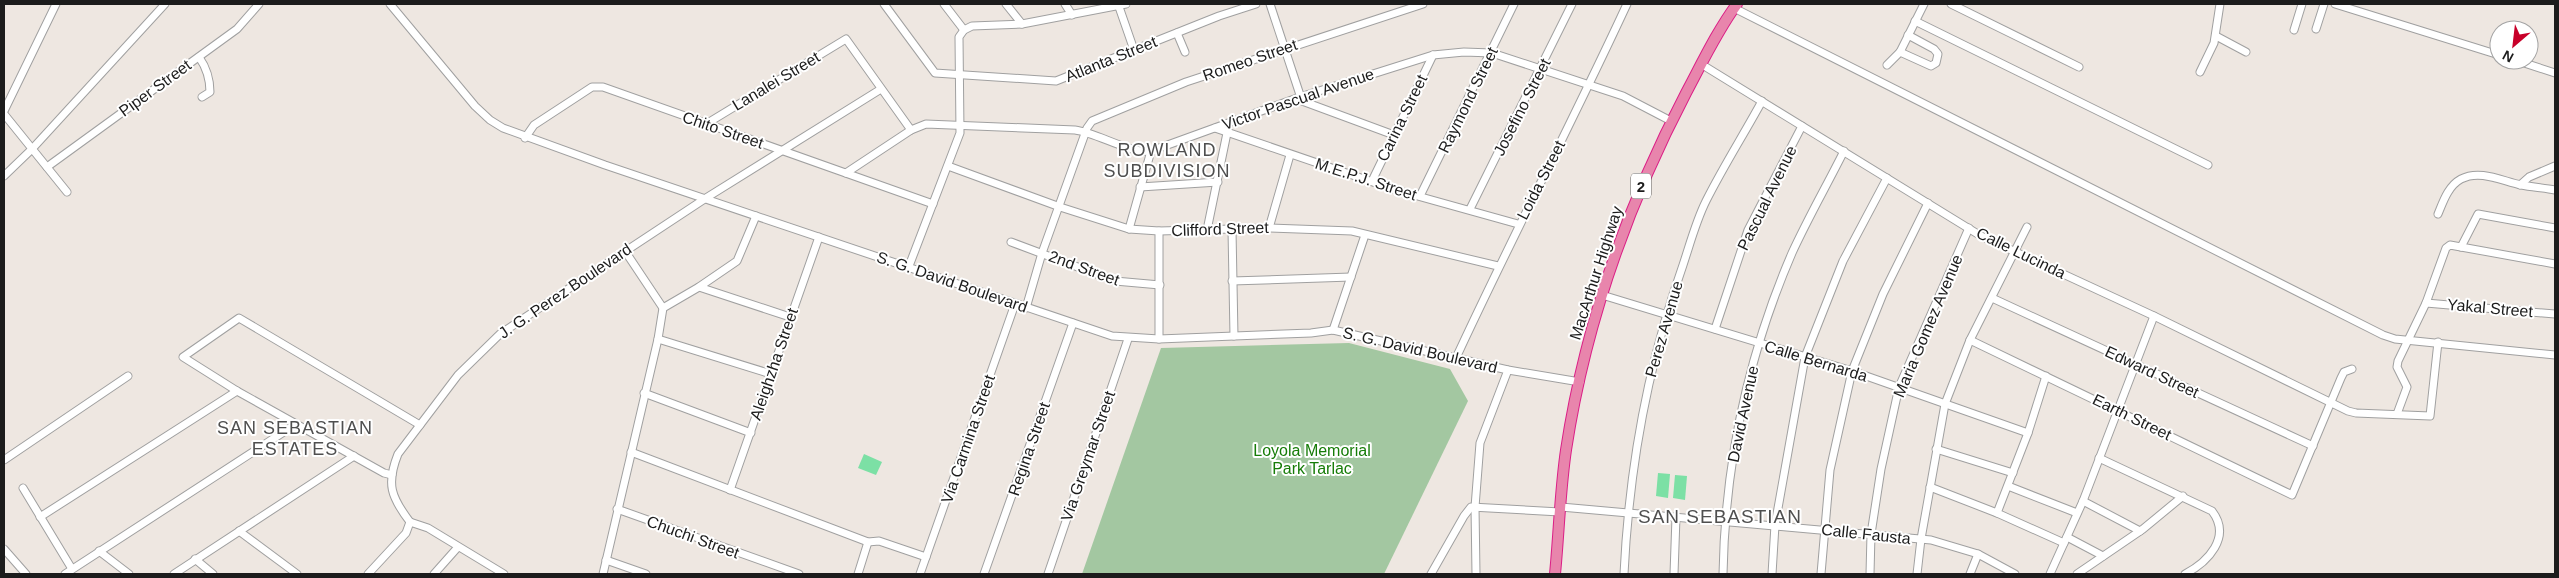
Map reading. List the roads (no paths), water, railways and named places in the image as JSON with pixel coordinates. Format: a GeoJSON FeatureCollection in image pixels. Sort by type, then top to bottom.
{"type":"FeatureCollection","features":[{"type":"Feature","properties":{"kind":"highway","name":"MacArthur Highway"},"geometry":{"type":"LineString","coordinates":[[1555,574],[1566,450],[1580,382],[1602,295],[1630,214],[1672,121],[1701,64],[1735,6]]}},
{"type":"Feature","properties":{"kind":"street"},"geometry":{"type":"LineString","coordinates":[[56,4],[4,113],[68,192]]}},
{"type":"Feature","properties":{"kind":"street"},"geometry":{"type":"LineString","coordinates":[[4,176],[32,149],[165,4]]}},
{"type":"Feature","properties":{"kind":"street","name":"Piper Street"},"geometry":{"type":"LineString","coordinates":[[47,168],[237,29],[259,4]]}},
{"type":"Feature","properties":{"kind":"street","name":"S. G. David Boulevard"},"geometry":{"type":"LineString","coordinates":[[390,4],[475,106],[490,120],[525,138],[909,266],[1073,323],[1128,339],[1311,333],[1333,330],[1508,370],[1580,382]]}},
{"type":"Feature","properties":{"kind":"street","name":"Atlanta Street"},"geometry":{"type":"LineString","coordinates":[[884,4],[932,71],[1056,81],[1177,32],[1256,4]]}},
{"type":"Feature","properties":{"kind":"street"},"geometry":{"type":"LineString","coordinates":[[944,4],[964,30]]}},
{"type":"Feature","properties":{"kind":"street"},"geometry":{"type":"LineString","coordinates":[[1006,4],[1022,24]]}},
{"type":"Feature","properties":{"kind":"street"},"geometry":{"type":"LineString","coordinates":[[1065,4],[1072,15]]}},
{"type":"Feature","properties":{"kind":"street"},"geometry":{"type":"LineString","coordinates":[[909,266],[948,166],[961,125],[959,37],[964,30],[972,26],[1022,24],[1126,4]]}},
{"type":"Feature","properties":{"kind":"street"},"geometry":{"type":"LineString","coordinates":[[1270,4],[1302,101],[1311,106],[1394,135]]}},
{"type":"Feature","properties":{"kind":"street","name":"Romeo Street"},"geometry":{"type":"LineString","coordinates":[[1087,132],[1092,121],[1186,82],[1423,4]]}},
{"type":"Feature","properties":{"kind":"street","name":"Raymond Street"},"geometry":{"type":"LineString","coordinates":[[1420,196],[1492,53],[1514,4]]}},
{"type":"Feature","properties":{"kind":"street","name":"Josefino Street"},"geometry":{"type":"LineString","coordinates":[[1470,209],[1541,70],[1572,4]]}},
{"type":"Feature","properties":{"kind":"street","name":"Loida Street"},"geometry":{"type":"LineString","coordinates":[[1456,358],[1518,224],[1590,84],[1627,4]]}},
{"type":"Feature","properties":{"kind":"street"},"geometry":{"type":"LineString","coordinates":[[1887,66],[1900,52],[1924,4]]}},
{"type":"Feature","properties":{"kind":"street"},"geometry":{"type":"LineString","coordinates":[[1951,4],[2079,67]]}},
{"type":"Feature","properties":{"kind":"street"},"geometry":{"type":"LineString","coordinates":[[2200,72],[2216,36],[2220,4]]}},
{"type":"Feature","properties":{"kind":"street"},"geometry":{"type":"LineString","coordinates":[[2294,30],[2302,4]]}},
{"type":"Feature","properties":{"kind":"street"},"geometry":{"type":"LineString","coordinates":[[2316,29],[2324,4]]}},
{"type":"Feature","properties":{"kind":"street"},"geometry":{"type":"LineString","coordinates":[[2335,4],[2351,6],[2489,52]]}},
{"type":"Feature","properties":{"kind":"street"},"geometry":{"type":"LineString","coordinates":[[1118,5],[1134,50]]}},
{"type":"Feature","properties":{"kind":"street"},"geometry":{"type":"LineString","coordinates":[[1735,6],[2383,335],[2409,340],[2555,355]]}},
{"type":"Feature","properties":{"kind":"street"},"geometry":{"type":"LineString","coordinates":[[1915,21],[2208,165]]}},
{"type":"Feature","properties":{"kind":"street"},"geometry":{"type":"LineString","coordinates":[[1177,32],[1185,52]]}},
{"type":"Feature","properties":{"kind":"street"},"geometry":{"type":"LineString","coordinates":[[1900,52],[1931,66],[1936,63],[1938,54],[1934,49],[1908,35]]}},
{"type":"Feature","properties":{"kind":"street"},"geometry":{"type":"LineString","coordinates":[[2216,36],[2246,52]]}},
{"type":"Feature","properties":{"kind":"street","name":"Lanalei Street"},"geometry":{"type":"LineString","coordinates":[[706,124],[846,39],[882,88]]}},
{"type":"Feature","properties":{"kind":"street","name":"Victor Pascual Avenue"},"geometry":{"type":"LineString","coordinates":[[846,173],[911,130],[926,124],[1087,132],[1139,151],[1152,151],[1300,97],[1433,55],[1464,52],[1492,53],[1590,84],[1623,96],[1672,121]]}},
{"type":"Feature","properties":{"kind":"street","name":"Carina Street"},"geometry":{"type":"LineString","coordinates":[[1372,181],[1433,55]]}},
{"type":"Feature","properties":{"kind":"street"},"geometry":{"type":"LineString","coordinates":[[199,56],[205,66],[210,85],[210,92],[202,97]]}},
{"type":"Feature","properties":{"kind":"street","name":"Calle Lucinda"},"geometry":{"type":"LineString","coordinates":[[1701,64],[1969,228],[2015,253],[2154,316],[2356,413],[2397,414]]}},
{"type":"Feature","properties":{"kind":"street"},"geometry":{"type":"LineString","coordinates":[[2539,68],[2555,73]]}},
{"type":"Feature","properties":{"kind":"street","name":"Chito Street"},"geometry":{"type":"LineString","coordinates":[[525,138],[534,125],[592,87],[603,87],[933,204]]}},
{"type":"Feature","properties":{"kind":"street"},"geometry":{"type":"LineString","coordinates":[[882,88],[911,130]]}},
{"type":"Feature","properties":{"kind":"street","name":"J. G. Perez Boulevard"},"geometry":{"type":"LineString","coordinates":[[410,522],[395,501],[392,475],[398,454],[458,376],[500,334],[706,198],[882,88]]}},
{"type":"Feature","properties":{"kind":"street","name":"Perez Avenue"},"geometry":{"type":"LineString","coordinates":[[1624,574],[1628,513],[1646,400],[1666,313],[1706,201],[1762,101]]}},
{"type":"Feature","properties":{"kind":"street","name":"Pascual Avenue"},"geometry":{"type":"LineString","coordinates":[[1714,329],[1748,230],[1802,126]]}},
{"type":"Feature","properties":{"kind":"street","name":"M.E.P.J. Street"},"geometry":{"type":"LineString","coordinates":[[1215,128],[1290,155],[1372,181],[1518,224]]}},
{"type":"Feature","properties":{"kind":"street"},"geometry":{"type":"LineString","coordinates":[[1026,308],[1042,253],[1087,132]]}},
{"type":"Feature","properties":{"kind":"street"},"geometry":{"type":"LineString","coordinates":[[1207,230],[1227,133]]}},
{"type":"Feature","properties":{"kind":"street"},"geometry":{"type":"LineString","coordinates":[[1129,229],[1152,151]]}},
{"type":"Feature","properties":{"kind":"street","name":"David Avenue"},"geometry":{"type":"LineString","coordinates":[[1723,574],[1724,520],[1743,398],[1759,343],[1793,251],[1844,151]]}},
{"type":"Feature","properties":{"kind":"street"},"geometry":{"type":"LineString","coordinates":[[1269,228],[1290,155]]}},
{"type":"Feature","properties":{"kind":"street","name":"Clifford Street"},"geometry":{"type":"LineString","coordinates":[[948,166],[1060,207],[1129,229],[1159,231],[1269,228],[1336,230],[1366,235],[1498,266]]}},
{"type":"Feature","properties":{"kind":"street"},"geometry":{"type":"LineString","coordinates":[[2520,185],[2529,177],[2555,166]]}},
{"type":"Feature","properties":{"kind":"street"},"geometry":{"type":"LineString","coordinates":[[2438,214],[2451,188],[2460,179],[2482,175],[2520,185],[2555,190]]}},
{"type":"Feature","properties":{"kind":"street"},"geometry":{"type":"LineString","coordinates":[[1772,574],[1775,525],[1806,357],[1843,261],[1887,178]]}},
{"type":"Feature","properties":{"kind":"street"},"geometry":{"type":"LineString","coordinates":[[1140,187],[1218,182]]}},
{"type":"Feature","properties":{"kind":"street"},"geometry":{"type":"LineString","coordinates":[[1821,574],[1830,470],[1852,372],[1883,294],[1928,203]]}},
{"type":"Feature","properties":{"kind":"street"},"geometry":{"type":"LineString","coordinates":[[2461,247],[2478,214],[2555,228]]}},
{"type":"Feature","properties":{"kind":"street"},"geometry":{"type":"LineString","coordinates":[[663,308],[700,287],[737,261],[756,216]]}},
{"type":"Feature","properties":{"kind":"street"},"geometry":{"type":"LineString","coordinates":[[1917,574],[1936,448],[1945,404],[1970,340],[2027,227]]}},
{"type":"Feature","properties":{"kind":"street","name":"Maria Gomez Avenue"},"geometry":{"type":"LineString","coordinates":[[1870,574],[1872,534],[1881,469],[1899,387],[1969,228]]}},
{"type":"Feature","properties":{"kind":"street"},"geometry":{"type":"LineString","coordinates":[[1232,230],[1234,336]]}},
{"type":"Feature","properties":{"kind":"street"},"geometry":{"type":"LineString","coordinates":[[1159,231],[1159,339]]}},
{"type":"Feature","properties":{"kind":"street"},"geometry":{"type":"LineString","coordinates":[[1333,330],[1366,235]]}},
{"type":"Feature","properties":{"kind":"street","name":"Aleighzha Street"},"geometry":{"type":"LineString","coordinates":[[730,490],[819,237]]}},
{"type":"Feature","properties":{"kind":"street","name":"2nd Street"},"geometry":{"type":"LineString","coordinates":[[1011,242],[1115,281],[1160,285]]}},
{"type":"Feature","properties":{"kind":"street"},"geometry":{"type":"LineString","coordinates":[[2438,342],[2430,416],[2397,414],[2406,387],[2397,367],[2398,361],[2426,302],[2446,248],[2450,245],[2555,264]]}},
{"type":"Feature","properties":{"kind":"street"},"geometry":{"type":"LineString","coordinates":[[603,574],[658,339],[663,308],[625,251]]}},
{"type":"Feature","properties":{"kind":"street"},"geometry":{"type":"LineString","coordinates":[[1232,282],[1350,277]]}},
{"type":"Feature","properties":{"kind":"street"},"geometry":{"type":"LineString","coordinates":[[700,287],[790,317]]}},
{"type":"Feature","properties":{"kind":"street","name":"Calle Bernarda"},"geometry":{"type":"LineString","coordinates":[[1602,295],[1666,313],[1899,387],[2028,433]]}},
{"type":"Feature","properties":{"kind":"street","name":"Edward Street"},"geometry":{"type":"LineString","coordinates":[[1992,298],[2313,446]]}},
{"type":"Feature","properties":{"kind":"street","name":"Yakal Street"},"geometry":{"type":"LineString","coordinates":[[2426,302],[2555,314]]}},
{"type":"Feature","properties":{"kind":"street","name":"Via Carmina Street"},"geometry":{"type":"LineString","coordinates":[[920,574],[1015,304]]}},
{"type":"Feature","properties":{"kind":"street"},"geometry":{"type":"LineString","coordinates":[[2050,574],[2083,501],[2154,316]]}},
{"type":"Feature","properties":{"kind":"street"},"geometry":{"type":"LineString","coordinates":[[392,475],[384,473],[237,391],[183,357],[239,318],[420,425]]}},
{"type":"Feature","properties":{"kind":"street","name":"Regina Street"},"geometry":{"type":"LineString","coordinates":[[984,574],[1073,323]]}},
{"type":"Feature","properties":{"kind":"street"},"geometry":{"type":"LineString","coordinates":[[658,339],[771,374]]}},
{"type":"Feature","properties":{"kind":"street","name":"Via Greymar Street"},"geometry":{"type":"LineString","coordinates":[[1048,574],[1128,339]]}},
{"type":"Feature","properties":{"kind":"street","name":"Earth Street"},"geometry":{"type":"LineString","coordinates":[[1970,340],[2292,495],[2313,446]]}},
{"type":"Feature","properties":{"kind":"street"},"geometry":{"type":"LineString","coordinates":[[2313,446],[2344,372],[2352,369]]}},
{"type":"Feature","properties":{"kind":"street"},"geometry":{"type":"LineString","coordinates":[[1476,574],[1475,507],[1480,443],[1508,370]]}},
{"type":"Feature","properties":{"kind":"street"},"geometry":{"type":"LineString","coordinates":[[4,460],[128,376]]}},
{"type":"Feature","properties":{"kind":"street"},"geometry":{"type":"LineString","coordinates":[[1997,513],[2028,433],[2046,376]]}},
{"type":"Feature","properties":{"kind":"street"},"geometry":{"type":"LineString","coordinates":[[40,517],[237,391]]}},
{"type":"Feature","properties":{"kind":"street"},"geometry":{"type":"LineString","coordinates":[[644,393],[751,433]]}},
{"type":"Feature","properties":{"kind":"street"},"geometry":{"type":"LineString","coordinates":[[65,574],[296,424]]}},
{"type":"Feature","properties":{"kind":"street"},"geometry":{"type":"LineString","coordinates":[[1936,448],[2013,473]]}},
{"type":"Feature","properties":{"kind":"street"},"geometry":{"type":"LineString","coordinates":[[631,452],[868,542],[879,540],[926,557]]}},
{"type":"Feature","properties":{"kind":"street"},"geometry":{"type":"LineString","coordinates":[[174,574],[354,456]]}},
{"type":"Feature","properties":{"kind":"street"},"geometry":{"type":"LineString","coordinates":[[2099,458],[2183,496],[2212,511],[2218,518],[2219,532],[2214,552],[2208,559],[2185,574]]}},
{"type":"Feature","properties":{"kind":"street"},"geometry":{"type":"LineString","coordinates":[[2008,486],[2077,513]]}},
{"type":"Feature","properties":{"kind":"street"},"geometry":{"type":"LineString","coordinates":[[1930,487],[2103,556]]}},
{"type":"Feature","properties":{"kind":"street"},"geometry":{"type":"LineString","coordinates":[[23,488],[72,569]]}},
{"type":"Feature","properties":{"kind":"street"},"geometry":{"type":"LineString","coordinates":[[2078,574],[2140,531],[2183,496]]}},
{"type":"Feature","properties":{"kind":"street"},"geometry":{"type":"LineString","coordinates":[[2083,501],[2140,531]]}},
{"type":"Feature","properties":{"kind":"street"},"geometry":{"type":"LineString","coordinates":[[1431,574],[1464,516],[1471,507],[1475,507]]}},
{"type":"Feature","properties":{"kind":"street","name":"Calle Fausta"},"geometry":{"type":"LineString","coordinates":[[1475,507],[1560,509],[1724,520],[1921,540],[1978,554],[2015,574]]}},
{"type":"Feature","properties":{"kind":"street","name":"Chuchi Street"},"geometry":{"type":"LineString","coordinates":[[617,509],[799,574]]}},
{"type":"Feature","properties":{"kind":"street"},"geometry":{"type":"LineString","coordinates":[[1674,574],[1676,517]]}},
{"type":"Feature","properties":{"kind":"street"},"geometry":{"type":"LineString","coordinates":[[368,574],[406,533],[410,522],[428,528],[503,574]]}},
{"type":"Feature","properties":{"kind":"street"},"geometry":{"type":"LineString","coordinates":[[239,531],[297,574]]}},
{"type":"Feature","properties":{"kind":"street"},"geometry":{"type":"LineString","coordinates":[[858,574],[868,542]]}},
{"type":"Feature","properties":{"kind":"street"},"geometry":{"type":"LineString","coordinates":[[434,574],[458,547]]}},
{"type":"Feature","properties":{"kind":"street"},"geometry":{"type":"LineString","coordinates":[[4,549],[26,574]]}},
{"type":"Feature","properties":{"kind":"street"},"geometry":{"type":"LineString","coordinates":[[99,551],[129,574]]}},
{"type":"Feature","properties":{"kind":"street"},"geometry":{"type":"LineString","coordinates":[[1970,574],[1978,554]]}},
{"type":"Feature","properties":{"kind":"street"},"geometry":{"type":"LineString","coordinates":[[195,560],[214,574]]}},
{"type":"Feature","properties":{"kind":"street"},"geometry":{"type":"LineString","coordinates":[[606,560],[646,574]]}},
{"type":"Feature","properties":{"kind":"district","name":"ROWLAND SUBDIVISION"},"geometry":{"type":"Point","coordinates":[1167,160]}},
{"type":"Feature","properties":{"kind":"district","name":"SAN SEBASTIAN ESTATES"},"geometry":{"type":"Point","coordinates":[295,438]}},
{"type":"Feature","properties":{"kind":"district","name":"SAN SEBASTIAN"},"geometry":{"type":"Point","coordinates":[1720,516]}},
{"type":"Feature","properties":{"kind":"park label","name":"Loyola Memorial Park Tarlac"},"geometry":{"type":"Point","coordinates":[1312,459]}}]}
